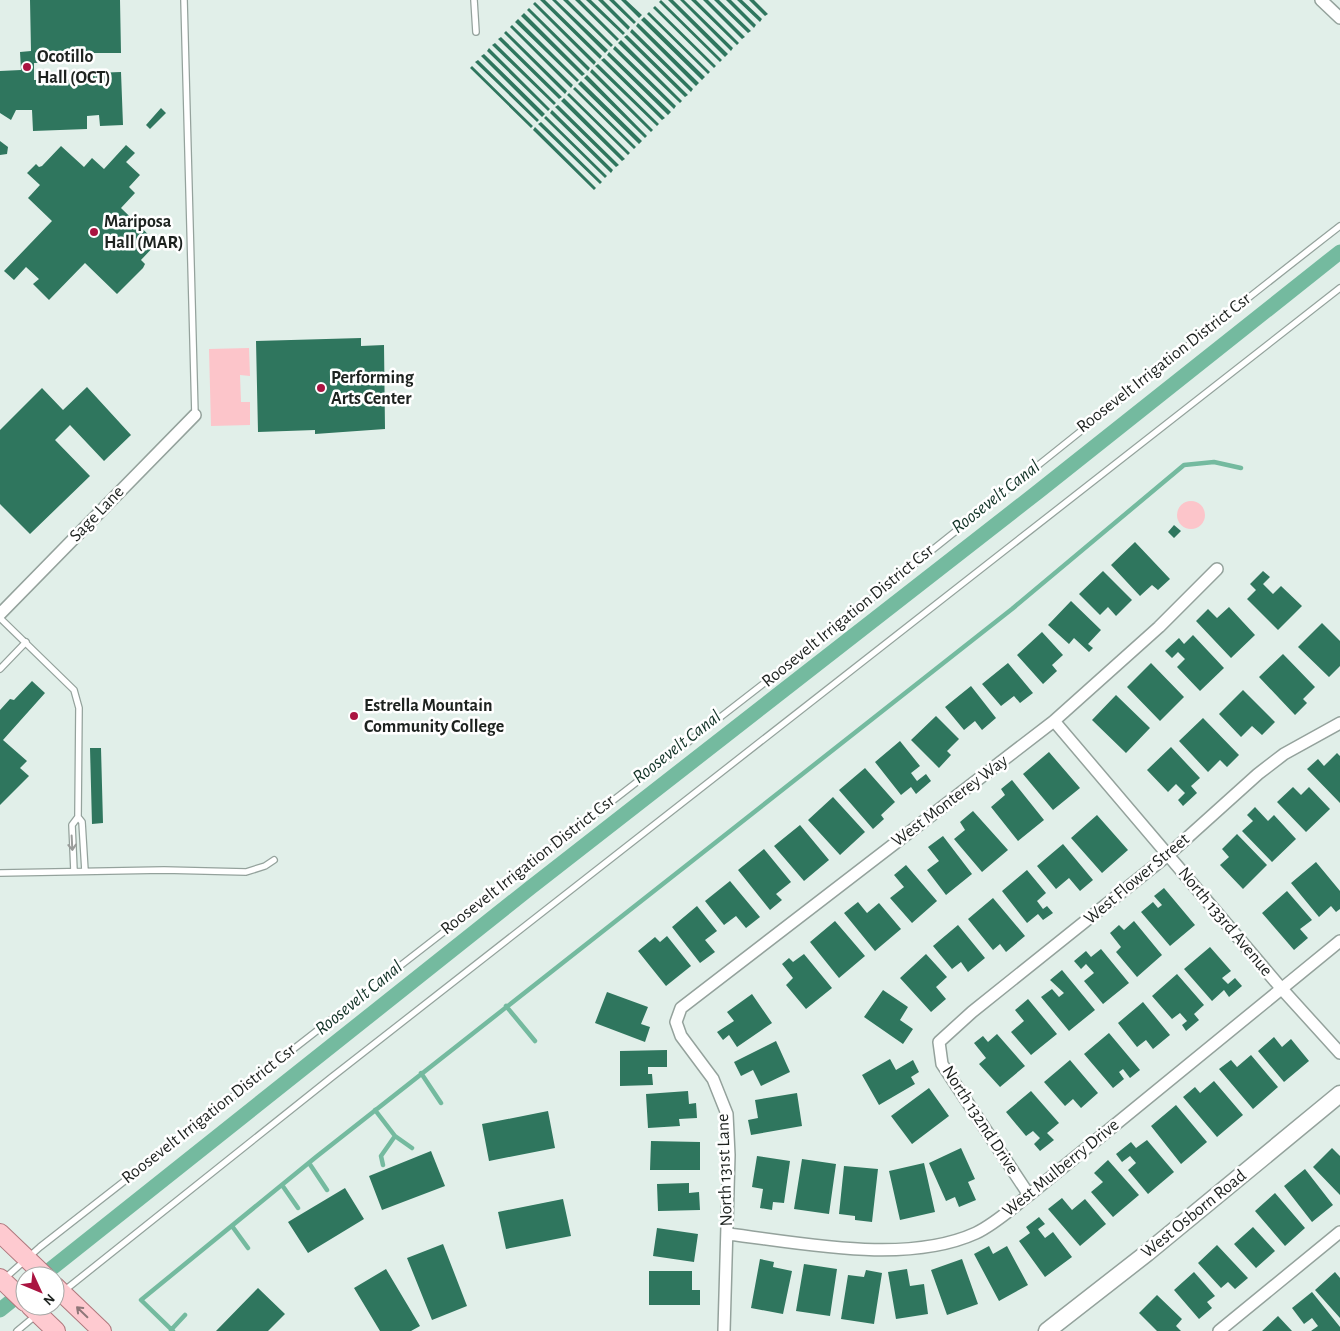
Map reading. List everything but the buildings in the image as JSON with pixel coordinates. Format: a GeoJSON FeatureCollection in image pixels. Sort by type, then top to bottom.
{"type":"FeatureCollection","features":[{"type":"Feature","properties":{"kind":"main road"},"geometry":{"type":"LineString","coordinates":[[0,1232],[34,1266]]}},
{"type":"Feature","properties":{"kind":"main road"},"geometry":{"type":"LineString","coordinates":[[1,1280],[15,1293]]}},
{"type":"Feature","properties":{"kind":"main road"},"geometry":{"type":"LineString","coordinates":[[65,1299],[102,1331]]}},
{"type":"Feature","properties":{"kind":"main road"},"geometry":{"type":"LineString","coordinates":[[44,1316],[56,1331]]}},
{"type":"Feature","properties":{"kind":"street"},"geometry":{"type":"LineString","coordinates":[[1321,0],[1340,18]]}},
{"type":"Feature","properties":{"kind":"street","name":"Sage Lane"},"geometry":{"type":"LineString","coordinates":[[0,614],[195,415]]}},
{"type":"Feature","properties":{"kind":"street","name":"West Monterey Way"},"geometry":{"type":"LineString","coordinates":[[676,1022],[681,1008],[1054,721],[1159,627],[1217,569]]}},
{"type":"Feature","properties":{"kind":"street","name":"North 133rd Avenue"},"geometry":{"type":"LineString","coordinates":[[1054,721],[1281,988],[1340,1053]]}},
{"type":"Feature","properties":{"kind":"street","name":"West Flower Street"},"geometry":{"type":"LineString","coordinates":[[939,1042],[972,1012],[1168,855],[1271,764],[1284,754],[1340,723]]}},
{"type":"Feature","properties":{"kind":"street","name":"West Mulberry Drive"},"geometry":{"type":"LineString","coordinates":[[728,1234],[838,1247],[900,1250],[934,1247],[977,1232],[1029,1195],[1340,941]]}},
{"type":"Feature","properties":{"kind":"street","name":"North 131st Lane"},"geometry":{"type":"LineString","coordinates":[[676,1022],[681,1036],[713,1079],[727,1114],[728,1234],[724,1331]]}},
{"type":"Feature","properties":{"kind":"street","name":"North 132nd Drive"},"geometry":{"type":"LineString","coordinates":[[939,1042],[942,1064],[1029,1195]]}},
{"type":"Feature","properties":{"kind":"street","name":"West Osborn Road"},"geometry":{"type":"LineString","coordinates":[[1046,1331],[1147,1253],[1340,1094]]}},
{"type":"Feature","properties":{"kind":"street"},"geometry":{"type":"LineString","coordinates":[[1219,1331],[1340,1232]]}},
{"type":"Feature","properties":{"kind":"lane"},"geometry":{"type":"LineString","coordinates":[[184,0],[195,415]]}},
{"type":"Feature","properties":{"kind":"lane"},"geometry":{"type":"LineString","coordinates":[[474,0],[476,32]]}},
{"type":"Feature","properties":{"kind":"lane","name":"Roosevelt Irrigation District Csr"},"geometry":{"type":"LineString","coordinates":[[1,1280],[26,1258],[311,1033],[783,668],[1156,368],[1340,226]]}},
{"type":"Feature","properties":{"kind":"lane"},"geometry":{"type":"LineString","coordinates":[[65,1286],[1340,288]]}},
{"type":"Feature","properties":{"kind":"lane"},"geometry":{"type":"LineString","coordinates":[[0,618],[64,679],[75,693],[79,708],[78,817],[72,825],[74,872]]}},
{"type":"Feature","properties":{"kind":"lane"},"geometry":{"type":"LineString","coordinates":[[0,668],[26,642]]}},
{"type":"Feature","properties":{"kind":"lane"},"geometry":{"type":"LineString","coordinates":[[78,817],[82,822],[85,871]]}},
{"type":"Feature","properties":{"kind":"lane"},"geometry":{"type":"LineString","coordinates":[[0,873],[164,870],[246,872],[265,866],[274,860]]}},
{"type":"Feature","properties":{"kind":"lane"},"geometry":{"type":"LineString","coordinates":[[17,1331],[31,1316]]}},
{"type":"Feature","properties":{"kind":"shaded area"},"geometry":{"type":"Polygon","coordinates":[[[249,348],[250,376],[240,375],[241,402],[250,402],[250,425],[211,426],[209,349],[249,348]]]}},
{"type":"Feature","properties":{"kind":"shaded area"},"geometry":{"type":"Polygon","coordinates":[[[1191,501],[1201,505],[1205,515],[1201,525],[1191,529],[1181,525],[1177,515],[1181,505],[1191,501]]]}},
{"type":"Feature","properties":{"kind":"waterway","name":"Roosevelt Canal"},"geometry":{"type":"LineString","coordinates":[[55,1266],[530,888],[1039,491],[1340,252]]}},
{"type":"Feature","properties":{"kind":"waterway"},"geometry":{"type":"LineString","coordinates":[[173,1331],[141,1300],[316,1157],[1012,609],[1184,465],[1214,462],[1241,468]]}},
{"type":"Feature","properties":{"kind":"waterway"},"geometry":{"type":"LineString","coordinates":[[506,1006],[535,1041]]}},
{"type":"Feature","properties":{"kind":"waterway"},"geometry":{"type":"LineString","coordinates":[[421,1073],[441,1103]]}},
{"type":"Feature","properties":{"kind":"waterway"},"geometry":{"type":"LineString","coordinates":[[375,1110],[395,1136],[412,1148]]}},
{"type":"Feature","properties":{"kind":"waterway"},"geometry":{"type":"LineString","coordinates":[[383,1165],[381,1156],[395,1136]]}},
{"type":"Feature","properties":{"kind":"waterway"},"geometry":{"type":"LineString","coordinates":[[309,1163],[327,1190]]}},
{"type":"Feature","properties":{"kind":"waterway"},"geometry":{"type":"LineString","coordinates":[[282,1185],[298,1208]]}},
{"type":"Feature","properties":{"kind":"waterway"},"geometry":{"type":"LineString","coordinates":[[232,1226],[248,1248]]}},
{"type":"Feature","properties":{"kind":"waterway","name":"Roosevelt Canal"},"geometry":{"type":"LineString","coordinates":[[0,1310],[15,1298]]}},
{"type":"Feature","properties":{"kind":"waterway"},"geometry":{"type":"LineString","coordinates":[[171,1330],[185,1315]]}},
{"type":"Feature","properties":{"kind":"place","name":"Ocotillo Hall (OCT)"},"geometry":{"type":"Point","coordinates":[27,67]}},
{"type":"Feature","properties":{"kind":"place","name":"Mariposa Hall (MAR)"},"geometry":{"type":"Point","coordinates":[94,232]}},
{"type":"Feature","properties":{"kind":"place","name":"Performing Arts Center"},"geometry":{"type":"Point","coordinates":[321,388]}},
{"type":"Feature","properties":{"kind":"place","name":"Estrella Mountain Community College"},"geometry":{"type":"Point","coordinates":[354,716]}}]}
